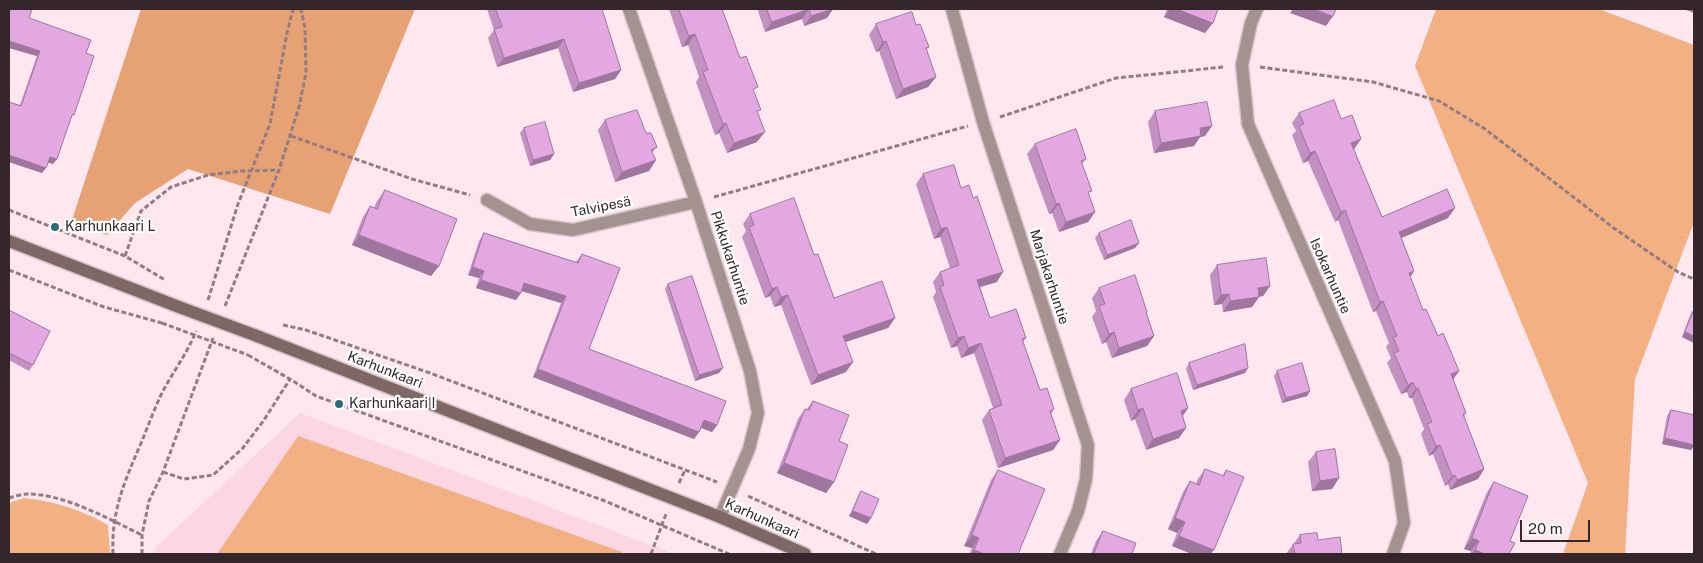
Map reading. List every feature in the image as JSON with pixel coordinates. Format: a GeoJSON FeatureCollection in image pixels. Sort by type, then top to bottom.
{"type":"FeatureCollection","features":[{"type":"Feature","properties":{"kind":"street","name":"Pikkukarhuntie"},"geometry":{"type":"LineString","coordinates":[[629,9],[696,202],[750,371],[758,413],[749,449],[720,517]]}},
{"type":"Feature","properties":{"kind":"street","name":"Marjakarhuntie"},"geometry":{"type":"LineString","coordinates":[[952,9],[983,122],[1088,445],[1086,479],[1078,511],[1060,554]]}},
{"type":"Feature","properties":{"kind":"street","name":"Isokarhuntie"},"geometry":{"type":"LineString","coordinates":[[1257,9],[1242,65],[1248,124],[1395,461],[1404,522],[1393,554]]}},
{"type":"Feature","properties":{"kind":"street","name":"Talvipesä"},"geometry":{"type":"LineString","coordinates":[[488,200],[530,224],[573,230],[696,202]]}},
{"type":"Feature","properties":{"kind":"street","name":"Karhunkaari"},"geometry":{"type":"LineString","coordinates":[[9,241],[720,517],[805,554]]}},
{"type":"Feature","properties":{"kind":"path"},"geometry":{"type":"LineString","coordinates":[[206,304],[238,204],[270,124],[293,9]]}},
{"type":"Feature","properties":{"kind":"path"},"geometry":{"type":"LineString","coordinates":[[223,312],[279,170],[299,107],[306,73],[305,28],[301,9]]}},
{"type":"Feature","properties":{"kind":"path"},"geometry":{"type":"LineString","coordinates":[[696,202],[983,122],[1116,78],[1242,65],[1373,82],[1438,100],[1485,129],[1615,229],[1678,272],[1694,279]]}},
{"type":"Feature","properties":{"kind":"path"},"geometry":{"type":"LineString","coordinates":[[290,136],[412,179],[488,200]]}},
{"type":"Feature","properties":{"kind":"path"},"geometry":{"type":"LineString","coordinates":[[125,256],[141,211],[171,187],[208,175],[279,170]]}},
{"type":"Feature","properties":{"kind":"path"},"geometry":{"type":"LineString","coordinates":[[9,210],[125,256],[171,284]]}},
{"type":"Feature","properties":{"kind":"path"},"geometry":{"type":"LineString","coordinates":[[9,270],[104,307],[162,323],[248,355],[316,396],[605,501],[729,554]]}},
{"type":"Feature","properties":{"kind":"path"},"geometry":{"type":"LineString","coordinates":[[279,324],[306,330],[430,373],[732,488],[876,554]]}},
{"type":"Feature","properties":{"kind":"path"},"geometry":{"type":"LineString","coordinates":[[113,554],[112,535],[114,521],[125,482],[161,395],[190,345],[197,329]]}},
{"type":"Feature","properties":{"kind":"path"},"geometry":{"type":"LineString","coordinates":[[142,554],[142,535],[149,501],[163,472],[216,330]]}},
{"type":"Feature","properties":{"kind":"path"},"geometry":{"type":"LineString","coordinates":[[163,472],[184,479],[213,475],[242,449],[264,420],[290,379]]}},
{"type":"Feature","properties":{"kind":"path"},"geometry":{"type":"LineString","coordinates":[[9,498],[27,494],[48,496],[93,511],[142,535]]}},
{"type":"Feature","properties":{"kind":"path"},"geometry":{"type":"LineString","coordinates":[[651,554],[662,525]]}},
{"type":"Feature","properties":{"kind":"shaded area"},"geometry":{"type":"Polygon","coordinates":[[[141,9],[415,9],[330,214],[188,169],[135,203],[107,235],[71,223],[141,9]]]}},
{"type":"Feature","properties":{"kind":"shaded area"},"geometry":{"type":"Polygon","coordinates":[[[1436,9],[1599,9],[1694,45],[1694,222],[1635,379],[1625,554],[1563,554],[1588,483],[1415,66],[1436,9]]]}},
{"type":"Feature","properties":{"kind":"shaded area"},"geometry":{"type":"Polygon","coordinates":[[[300,413],[673,554],[155,554],[156,547],[300,413]]]}},
{"type":"Feature","properties":{"kind":"shaded area"},"geometry":{"type":"Polygon","coordinates":[[[298,436],[622,552],[621,554],[217,554],[298,436]]]}},
{"type":"Feature","properties":{"kind":"shaded area"},"geometry":{"type":"Polygon","coordinates":[[[24,498],[68,507],[108,525],[110,554],[9,554],[9,503],[24,498]]]}},
{"type":"Feature","properties":{"kind":"building"},"geometry":{"type":"Polygon","coordinates":[[[9,9],[32,9],[29,18],[91,40],[86,53],[94,56],[74,115],[72,115],[57,159],[50,157],[46,168],[9,155],[9,102],[21,106],[40,51],[9,41],[9,9]]]}},
{"type":"Feature","properties":{"kind":"building"},"geometry":{"type":"Polygon","coordinates":[[[496,9],[602,9],[621,70],[579,83],[564,39],[504,58],[494,29],[502,27],[496,9]]]}},
{"type":"Feature","properties":{"kind":"building"},"geometry":{"type":"Polygon","coordinates":[[[679,9],[722,9],[740,58],[746,56],[758,87],[753,89],[761,110],[757,111],[765,132],[734,143],[726,123],[723,124],[703,72],[708,70],[695,34],[689,36],[679,9]]]}},
{"type":"Feature","properties":{"kind":"building"},"geometry":{"type":"Polygon","coordinates":[[[767,9],[809,9],[772,22],[767,9]]]}},
{"type":"Feature","properties":{"kind":"building"},"geometry":{"type":"Polygon","coordinates":[[[809,9],[833,9],[811,16],[809,9]]]}},
{"type":"Feature","properties":{"kind":"building"},"geometry":{"type":"Polygon","coordinates":[[[1177,9],[1218,9],[1213,23],[1177,9]]]}},
{"type":"Feature","properties":{"kind":"building"},"geometry":{"type":"Polygon","coordinates":[[[1314,9],[1336,9],[1333,16],[1314,9]]]}},
{"type":"Feature","properties":{"kind":"building"},"geometry":{"type":"Polygon","coordinates":[[[912,12],[916,25],[920,24],[929,47],[926,48],[936,77],[903,89],[886,41],[883,42],[876,24],[912,12]]]}},
{"type":"Feature","properties":{"kind":"building"},"geometry":{"type":"Polygon","coordinates":[[[1334,100],[1341,119],[1352,115],[1361,139],[1351,143],[1382,217],[1447,189],[1455,208],[1399,232],[1414,271],[1409,273],[1423,310],[1426,309],[1438,336],[1443,333],[1459,371],[1451,374],[1466,413],[1463,414],[1484,469],[1457,480],[1455,475],[1452,476],[1440,445],[1436,446],[1427,424],[1432,422],[1418,388],[1416,389],[1413,382],[1408,385],[1394,353],[1399,351],[1393,337],[1397,336],[1383,301],[1380,302],[1345,210],[1341,212],[1315,151],[1310,153],[1299,126],[1304,124],[1299,113],[1334,100]]]}},
{"type":"Feature","properties":{"kind":"building"},"geometry":{"type":"Polygon","coordinates":[[[1207,102],[1212,126],[1200,128],[1201,136],[1161,143],[1155,111],[1207,102]]]}},
{"type":"Feature","properties":{"kind":"building"},"geometry":{"type":"Polygon","coordinates":[[[637,110],[646,133],[651,133],[657,147],[651,150],[656,160],[622,172],[605,120],[637,110]]]}},
{"type":"Feature","properties":{"kind":"building"},"geometry":{"type":"Polygon","coordinates":[[[545,122],[554,154],[533,160],[524,128],[545,122]]]}},
{"type":"Feature","properties":{"kind":"building"},"geometry":{"type":"Polygon","coordinates":[[[1076,129],[1086,159],[1081,161],[1092,191],[1088,192],[1095,212],[1066,222],[1059,203],[1056,204],[1035,144],[1076,129]]]}},
{"type":"Feature","properties":{"kind":"building"},"geometry":{"type":"Polygon","coordinates":[[[954,165],[961,188],[969,185],[973,198],[977,196],[1003,272],[977,280],[990,318],[1016,309],[1026,338],[1022,339],[1040,390],[1047,388],[1054,409],[1050,411],[1060,440],[1005,458],[989,410],[1002,405],[981,343],[968,348],[964,336],[958,338],[940,287],[944,285],[940,272],[959,265],[947,227],[941,229],[923,174],[954,165]]]}},
{"type":"Feature","properties":{"kind":"building"},"geometry":{"type":"Polygon","coordinates":[[[385,190],[457,219],[439,266],[359,235],[370,206],[377,209],[385,190]]]}},
{"type":"Feature","properties":{"kind":"building"},"geometry":{"type":"Polygon","coordinates":[[[794,198],[814,255],[818,254],[834,298],[882,281],[895,318],[843,336],[853,362],[818,375],[788,295],[781,297],[777,287],[772,289],[749,227],[754,225],[750,214],[794,198]]]}},
{"type":"Feature","properties":{"kind":"building"},"geometry":{"type":"Polygon","coordinates":[[[1131,220],[1139,243],[1107,255],[1099,233],[1131,220]]]}},
{"type":"Feature","properties":{"kind":"building"},"geometry":{"type":"Polygon","coordinates":[[[484,233],[578,263],[582,254],[620,268],[589,349],[726,401],[717,425],[704,420],[699,432],[538,369],[566,296],[524,283],[521,293],[481,280],[484,271],[473,267],[484,233]]]}},
{"type":"Feature","properties":{"kind":"building"},"geometry":{"type":"Polygon","coordinates":[[[1266,258],[1270,286],[1258,288],[1259,297],[1230,301],[1229,294],[1221,295],[1217,265],[1266,258]]]}},
{"type":"Feature","properties":{"kind":"building"},"geometry":{"type":"Polygon","coordinates":[[[1135,275],[1154,336],[1119,348],[1114,332],[1109,334],[1099,306],[1105,304],[1099,288],[1135,275]]]}},
{"type":"Feature","properties":{"kind":"building"},"geometry":{"type":"Polygon","coordinates":[[[692,276],[723,368],[699,375],[668,284],[692,276]]]}},
{"type":"Feature","properties":{"kind":"building"},"geometry":{"type":"Polygon","coordinates":[[[9,310],[50,331],[33,365],[9,353],[9,310]]]}},
{"type":"Feature","properties":{"kind":"building"},"geometry":{"type":"Polygon","coordinates":[[[1694,310],[1694,336],[1685,332],[1694,310]]]}},
{"type":"Feature","properties":{"kind":"building"},"geometry":{"type":"Polygon","coordinates":[[[1245,344],[1248,368],[1197,385],[1189,363],[1245,344]]]}},
{"type":"Feature","properties":{"kind":"building"},"geometry":{"type":"Polygon","coordinates":[[[1302,363],[1310,391],[1286,398],[1277,371],[1302,363]]]}},
{"type":"Feature","properties":{"kind":"building"},"geometry":{"type":"Polygon","coordinates":[[[1177,373],[1188,408],[1181,411],[1186,428],[1153,439],[1143,408],[1138,410],[1131,389],[1177,373]]]}},
{"type":"Feature","properties":{"kind":"building"},"geometry":{"type":"Polygon","coordinates":[[[813,401],[849,415],[839,441],[848,445],[834,482],[784,463],[805,409],[809,410],[813,401]]]}},
{"type":"Feature","properties":{"kind":"building"},"geometry":{"type":"Polygon","coordinates":[[[1671,410],[1694,415],[1694,445],[1665,438],[1671,410]]]}},
{"type":"Feature","properties":{"kind":"building"},"geometry":{"type":"Polygon","coordinates":[[[1335,449],[1339,478],[1320,481],[1316,452],[1335,449]]]}},
{"type":"Feature","properties":{"kind":"building"},"geometry":{"type":"Polygon","coordinates":[[[1205,469],[1224,476],[1226,470],[1244,477],[1214,550],[1179,536],[1185,522],[1175,518],[1190,481],[1199,485],[1205,469]]]}},
{"type":"Feature","properties":{"kind":"building"},"geometry":{"type":"Polygon","coordinates":[[[998,470],[1045,489],[1018,554],[985,554],[974,550],[979,538],[972,535],[998,470]]]}},
{"type":"Feature","properties":{"kind":"building"},"geometry":{"type":"Polygon","coordinates":[[[1494,482],[1528,496],[1510,541],[1515,543],[1509,554],[1485,554],[1475,550],[1479,541],[1472,538],[1494,482]]]}},
{"type":"Feature","properties":{"kind":"building"},"geometry":{"type":"Polygon","coordinates":[[[861,491],[879,499],[871,518],[853,511],[861,491]]]}},
{"type":"Feature","properties":{"kind":"building"},"geometry":{"type":"Polygon","coordinates":[[[1103,531],[1136,543],[1132,554],[1094,554],[1103,531]]]}},
{"type":"Feature","properties":{"kind":"building"},"geometry":{"type":"Polygon","coordinates":[[[1317,533],[1318,540],[1340,537],[1342,554],[1295,554],[1293,544],[1301,543],[1300,535],[1317,533]]]}},
{"type":"Feature","properties":{"kind":"place","name":"Karhunkaari L"},"geometry":{"type":"Point","coordinates":[55,227]}},
{"type":"Feature","properties":{"kind":"place","name":"Karhunkaari I"},"geometry":{"type":"Point","coordinates":[339,404]}}]}
